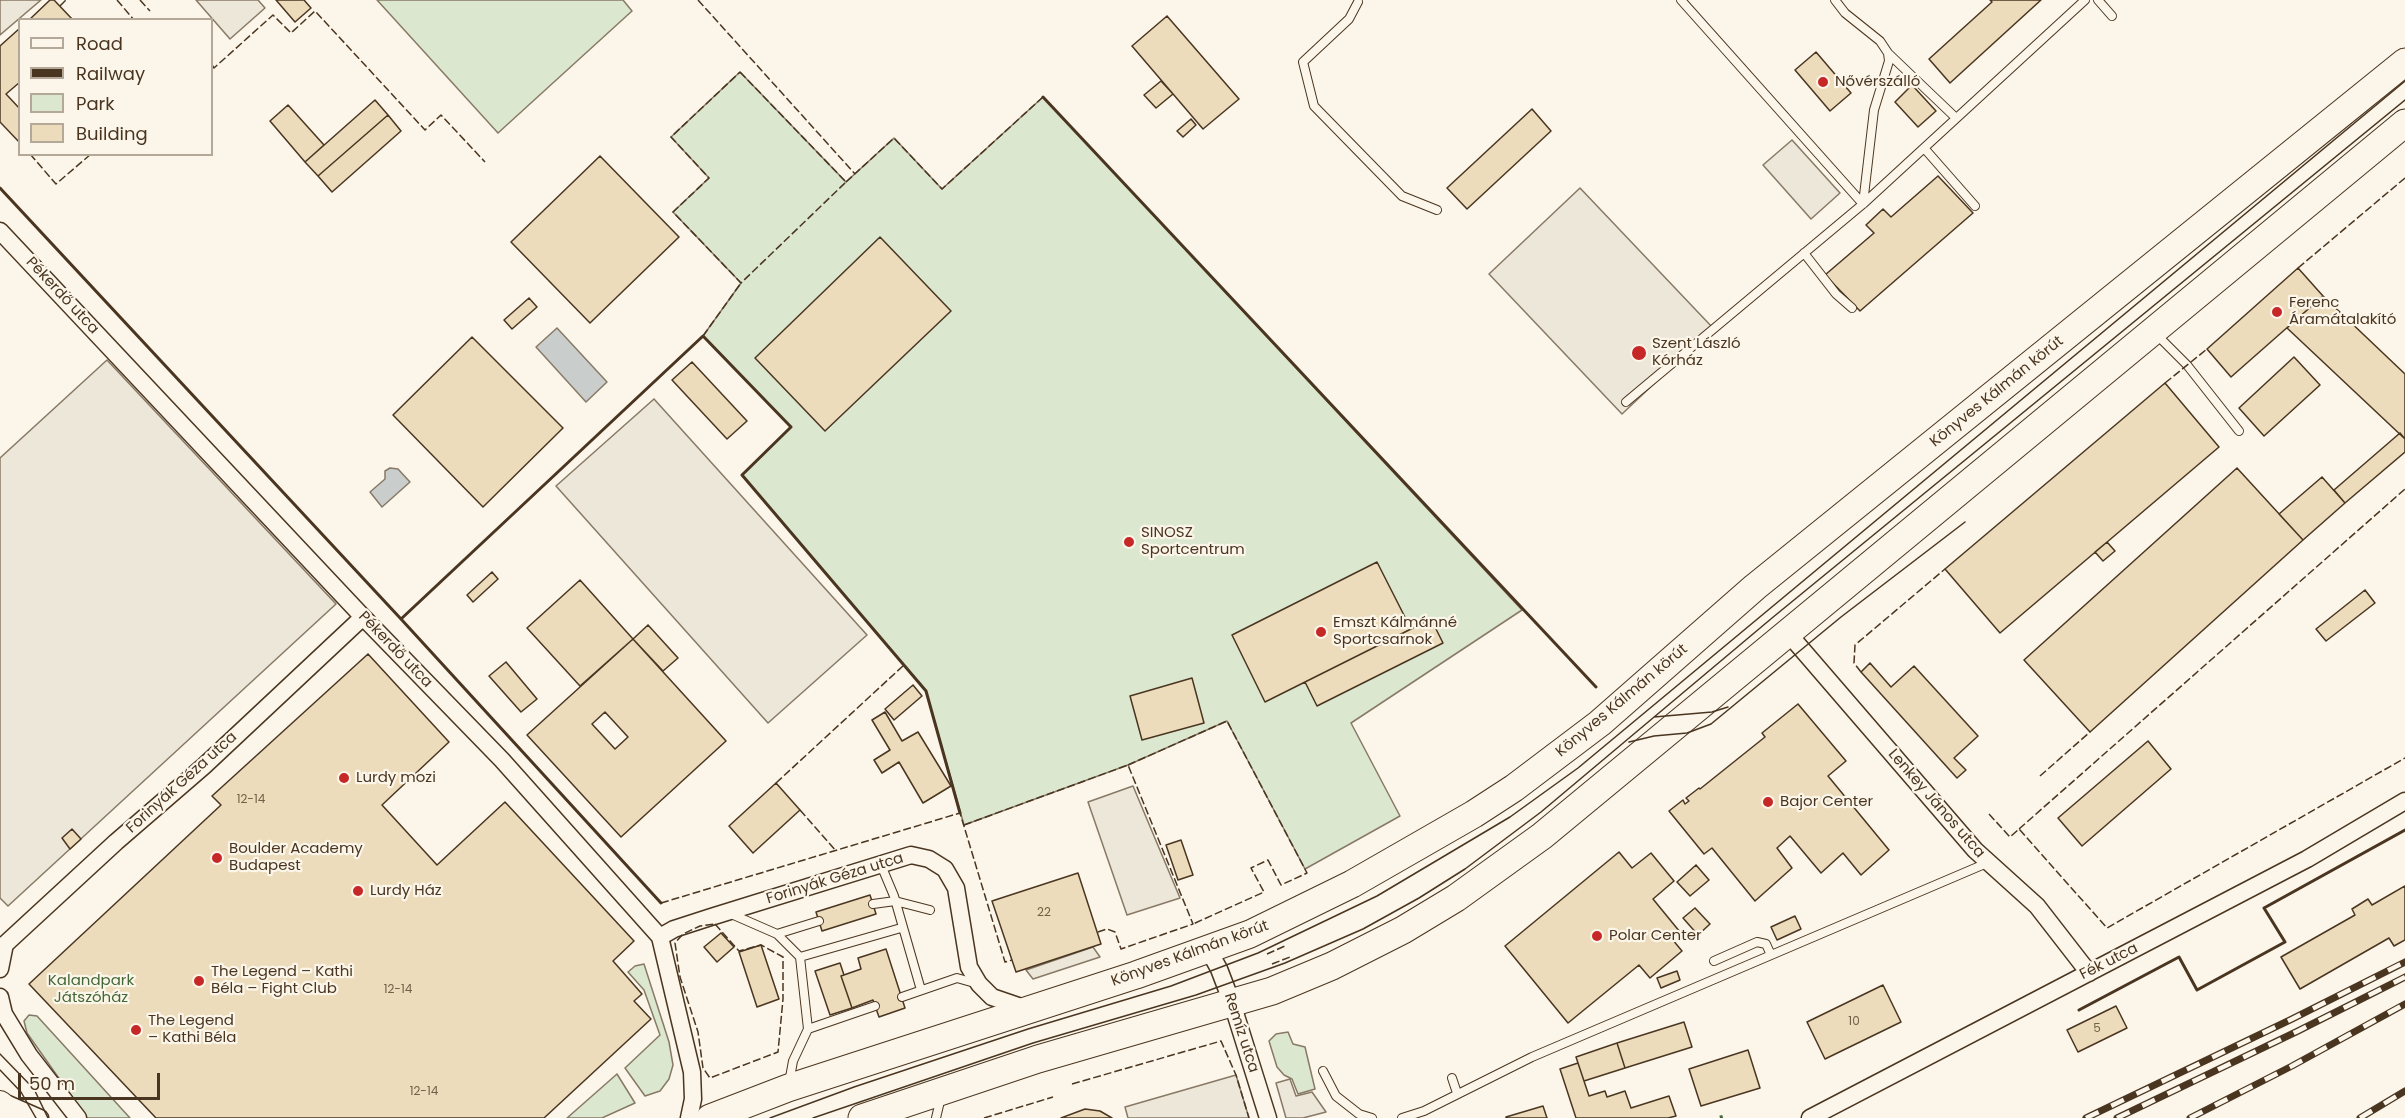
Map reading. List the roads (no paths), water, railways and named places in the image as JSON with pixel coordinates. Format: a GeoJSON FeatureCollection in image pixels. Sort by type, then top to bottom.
{"type":"FeatureCollection","features":[{"type":"Feature","properties":{"kind":"main road","name":"Könyves Kálmán körút"},"geometry":{"type":"LineString","coordinates":[[710,1118],[788,1088],[1208,950],[1250,934],[1334,893],[1474,814],[1514,788],[1600,723],[1755,587],[2405,62]]}},
{"type":"Feature","properties":{"kind":"main road"},"geometry":{"type":"LineString","coordinates":[[862,1118],[1038,1059],[1272,991],[1332,966],[1403,930],[1456,898],[1542,836],[2405,123]]}},
{"type":"Feature","properties":{"kind":"street","name":"Pékerdő utca"},"geometry":{"type":"LineString","coordinates":[[0,231],[363,617],[502,760],[660,937],[692,1072],[693,1099],[689,1118]]}},
{"type":"Feature","properties":{"kind":"street","name":"Forinyák Géza utca"},"geometry":{"type":"LineString","coordinates":[[3,946],[204,765],[363,617]]}},
{"type":"Feature","properties":{"kind":"street","name":"Lenkey János utca"},"geometry":{"type":"LineString","coordinates":[[1788,632],[1987,863],[2037,906],[2089,973]]}},
{"type":"Feature","properties":{"kind":"street","name":"Fék utca"},"geometry":{"type":"LineString","coordinates":[[1810,1118],[2307,859],[2405,801]]}},
{"type":"Feature","properties":{"kind":"street","name":"Forinyák Géza utca"},"geometry":{"type":"LineString","coordinates":[[660,937],[674,929],[912,855],[929,859],[945,869],[956,888],[969,967],[979,984]]}},
{"type":"Feature","properties":{"kind":"street"},"geometry":{"type":"LineString","coordinates":[[0,969],[3,946]]}},
{"type":"Feature","properties":{"kind":"street","name":"Remíz utca"},"geometry":{"type":"LineString","coordinates":[[1208,950],[1219,969],[1232,1004],[1268,1118]]}},
{"type":"Feature","properties":{"kind":"street"},"geometry":{"type":"LineString","coordinates":[[979,984],[992,996],[1027,1009]]}},
{"type":"Feature","properties":{"kind":"street"},"geometry":{"type":"LineString","coordinates":[[0,997],[4,1014],[29,1055],[78,1118]]}},
{"type":"Feature","properties":{"kind":"street"},"geometry":{"type":"LineString","coordinates":[[0,1102],[18,1118]]}},
{"type":"Feature","properties":{"kind":"street"},"geometry":{"type":"LineString","coordinates":[[0,1102],[40,1118]]}},
{"type":"Feature","properties":{"kind":"street"},"geometry":{"type":"LineString","coordinates":[[0,1110],[3,1118]]}},
{"type":"Feature","properties":{"kind":"lane"},"geometry":{"type":"LineString","coordinates":[[1681,0],[1863,204]]}},
{"type":"Feature","properties":{"kind":"lane"},"geometry":{"type":"LineString","coordinates":[[1834,0],[1880,41],[1888,53],[1956,118]]}},
{"type":"Feature","properties":{"kind":"lane"},"geometry":{"type":"LineString","coordinates":[[1626,402],[1863,204],[2085,0]]}},
{"type":"Feature","properties":{"kind":"lane"},"geometry":{"type":"LineString","coordinates":[[2098,0],[2112,16]]}},
{"type":"Feature","properties":{"kind":"lane"},"geometry":{"type":"LineString","coordinates":[[1358,1],[1349,19],[1303,62],[1314,106],[1402,196],[1437,210]]}},
{"type":"Feature","properties":{"kind":"lane"},"geometry":{"type":"LineString","coordinates":[[1863,204],[1874,110],[1888,70],[1888,53]]}},
{"type":"Feature","properties":{"kind":"lane"},"geometry":{"type":"LineString","coordinates":[[1924,148],[1975,206]]}},
{"type":"Feature","properties":{"kind":"lane"},"geometry":{"type":"LineString","coordinates":[[1804,253],[1836,294],[1852,308]]}},
{"type":"Feature","properties":{"kind":"lane"},"geometry":{"type":"LineString","coordinates":[[2153,330],[2187,365],[2239,431]]}},
{"type":"Feature","properties":{"kind":"lane"},"geometry":{"type":"LineString","coordinates":[[1402,1118],[1424,1111],[1524,1061],[1987,863]]}},
{"type":"Feature","properties":{"kind":"lane"},"geometry":{"type":"LineString","coordinates":[[881,865],[895,902],[921,990]]}},
{"type":"Feature","properties":{"kind":"lane"},"geometry":{"type":"LineString","coordinates":[[873,904],[895,902],[930,910]]}},
{"type":"Feature","properties":{"kind":"lane"},"geometry":{"type":"LineString","coordinates":[[728,912],[777,934],[800,957],[808,1029],[793,1061],[788,1088]]}},
{"type":"Feature","properties":{"kind":"lane"},"geometry":{"type":"LineString","coordinates":[[777,934],[819,921]]}},
{"type":"Feature","properties":{"kind":"lane"},"geometry":{"type":"LineString","coordinates":[[800,957],[901,928]]}},
{"type":"Feature","properties":{"kind":"lane"},"geometry":{"type":"LineString","coordinates":[[1714,961],[1757,942],[1766,945],[1771,955]]}},
{"type":"Feature","properties":{"kind":"lane"},"geometry":{"type":"LineString","coordinates":[[902,997],[957,978],[979,984]]}},
{"type":"Feature","properties":{"kind":"lane"},"geometry":{"type":"LineString","coordinates":[[808,1029],[875,1006]]}},
{"type":"Feature","properties":{"kind":"lane"},"geometry":{"type":"LineString","coordinates":[[1323,1071],[1336,1096],[1359,1114],[1372,1118]]}},
{"type":"Feature","properties":{"kind":"lane"},"geometry":{"type":"LineString","coordinates":[[1452,1078],[1457,1094]]}},
{"type":"Feature","properties":{"kind":"lane"},"geometry":{"type":"LineString","coordinates":[[936,1118],[942,1090]]}},
{"type":"Feature","properties":{"kind":"tram line"},"geometry":{"type":"LineString","coordinates":[[770,1118],[854,1087],[1028,1029],[1171,986],[1258,953],[1377,896],[1510,817],[1578,768],[2405,81]]}},
{"type":"Feature","properties":{"kind":"tram line"},"geometry":{"type":"LineString","coordinates":[[813,1118],[1033,1043],[1196,995],[1285,963],[1363,929],[1465,869],[1541,812],[1772,618],[2405,100]]}},
{"type":"Feature","properties":{"kind":"tram line"},"geometry":{"type":"LineString","coordinates":[[1629,742],[1654,736],[1687,733],[1711,724],[1841,617],[1965,522]]}},
{"type":"Feature","properties":{"kind":"tram line"},"geometry":{"type":"LineString","coordinates":[[1654,717],[1712,712],[1728,707]]}},
{"type":"Feature","properties":{"kind":"tram line"},"geometry":{"type":"LineString","coordinates":[[0,1054],[34,1089],[48,1118]]}},
{"type":"Feature","properties":{"kind":"tram line"},"geometry":{"type":"LineString","coordinates":[[0,1070],[21,1092],[36,1118]]}},
{"type":"Feature","properties":{"kind":"railway"},"geometry":{"type":"LineString","coordinates":[[2086,1118],[2405,962]]}},
{"type":"Feature","properties":{"kind":"railway"},"geometry":{"type":"LineString","coordinates":[[2117,1118],[2405,977]]}},
{"type":"Feature","properties":{"kind":"railway"},"geometry":{"type":"LineString","coordinates":[[2190,1118],[2292,1066],[2405,1004]]}},
{"type":"Feature","properties":{"kind":"railway"},"geometry":{"type":"LineString","coordinates":[[2360,1118],[2405,1091]]}},
{"type":"Feature","properties":{"kind":"place","name":"Nővérszálló"},"geometry":{"type":"Point","coordinates":[1823,82]}},
{"type":"Feature","properties":{"kind":"place","name":"Ferenc Áramátalakító"},"geometry":{"type":"Point","coordinates":[2277,312]}},
{"type":"Feature","properties":{"kind":"place","name":"Szent László Kórház"},"geometry":{"type":"Point","coordinates":[1639,353]}},
{"type":"Feature","properties":{"kind":"place","name":"SINOSZ Sportcentrum"},"geometry":{"type":"Point","coordinates":[1129,542]}},
{"type":"Feature","properties":{"kind":"place","name":"Emszt Kálmánné Sportcsarnok"},"geometry":{"type":"Point","coordinates":[1321,632]}},
{"type":"Feature","properties":{"kind":"place","name":"Lurdy mozi"},"geometry":{"type":"Point","coordinates":[344,778]}},
{"type":"Feature","properties":{"kind":"place","name":"Bajor Center"},"geometry":{"type":"Point","coordinates":[1768,802]}},
{"type":"Feature","properties":{"kind":"place","name":"Boulder Academy Budapest"},"geometry":{"type":"Point","coordinates":[217,858]}},
{"type":"Feature","properties":{"kind":"place","name":"Lurdy Ház"},"geometry":{"type":"Point","coordinates":[358,891]}},
{"type":"Feature","properties":{"kind":"place","name":"Polar Center"},"geometry":{"type":"Point","coordinates":[1597,936]}},
{"type":"Feature","properties":{"kind":"place","name":"The Legend – Kathi Béla – Fight Club"},"geometry":{"type":"Point","coordinates":[199,981]}},
{"type":"Feature","properties":{"kind":"place","name":"The Legend – Kathi Béla"},"geometry":{"type":"Point","coordinates":[136,1030]}},
{"type":"Feature","properties":{"kind":"park label","name":"Kalandpark Játszóház"},"geometry":{"type":"Point","coordinates":[91,990]}}]}
